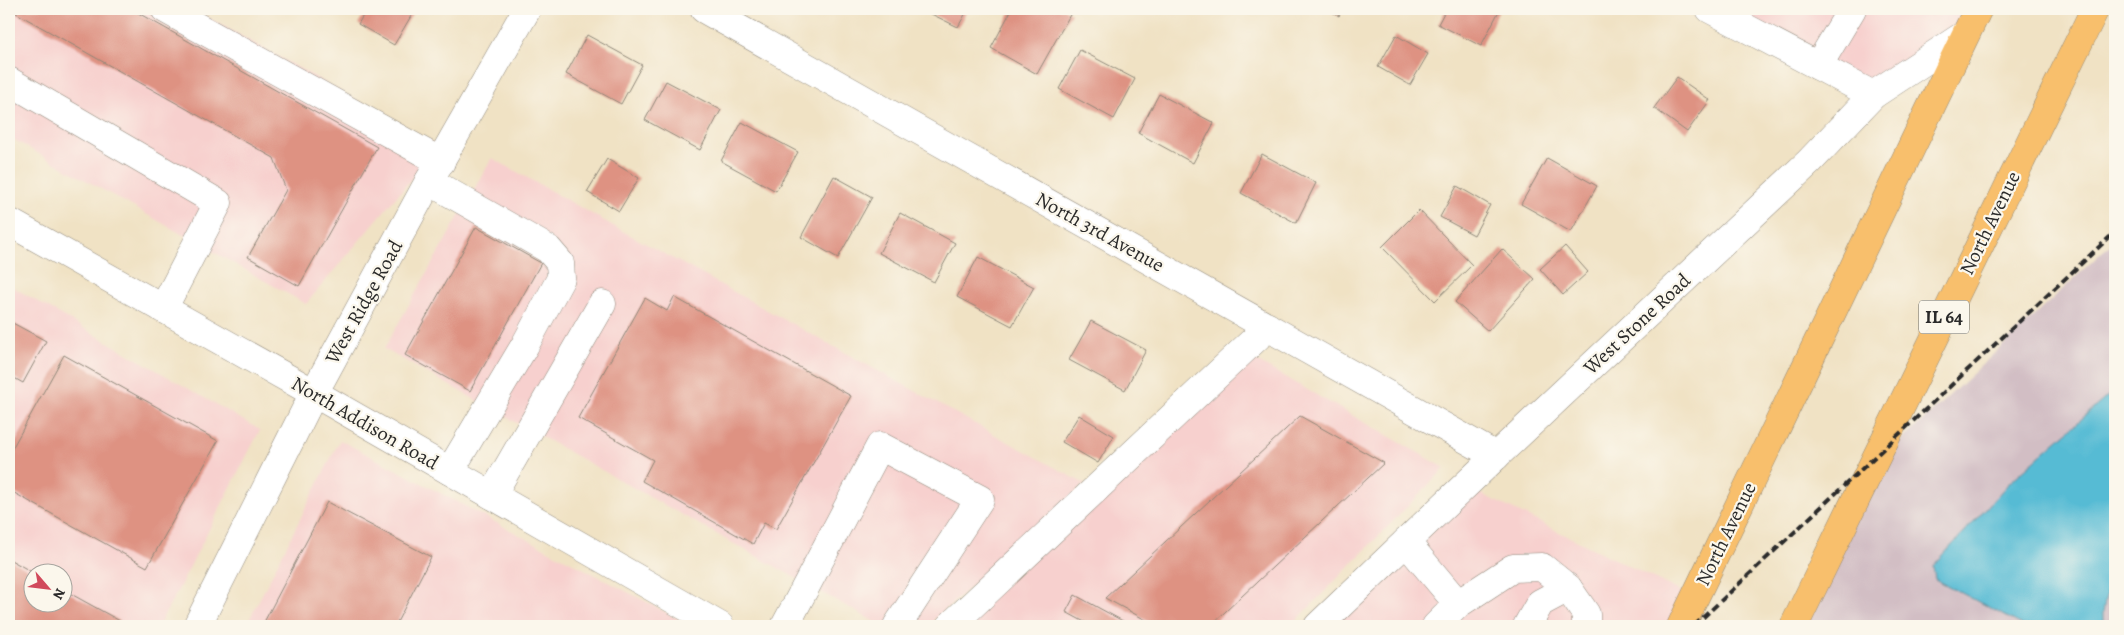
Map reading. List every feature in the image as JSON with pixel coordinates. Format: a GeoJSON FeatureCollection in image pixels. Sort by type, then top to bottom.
{"type":"FeatureCollection","features":[{"type":"Feature","properties":{"kind":"main road","name":"North Avenue"},"geometry":{"type":"LineString","coordinates":[[1681,626],[1978,9]]}},
{"type":"Feature","properties":{"kind":"main road","name":"North Avenue"},"geometry":{"type":"LineString","coordinates":[[1794,626],[2095,9]]}},
{"type":"Feature","properties":{"kind":"street"},"geometry":{"type":"LineString","coordinates":[[165,9],[435,172],[548,249],[560,263],[561,278],[525,345],[450,471]]}},
{"type":"Feature","properties":{"kind":"street","name":"West Ridge Road"},"geometry":{"type":"LineString","coordinates":[[197,626],[314,393],[527,9]]}},
{"type":"Feature","properties":{"kind":"street","name":"North 3rd Avenue"},"geometry":{"type":"LineString","coordinates":[[704,9],[1496,456]]}},
{"type":"Feature","properties":{"kind":"street"},"geometry":{"type":"LineString","coordinates":[[1710,9],[1873,96]]}},
{"type":"Feature","properties":{"kind":"street"},"geometry":{"type":"LineString","coordinates":[[1818,66],[1852,9]]}},
{"type":"Feature","properties":{"kind":"street","name":"West Stone Road"},"geometry":{"type":"LineString","coordinates":[[1318,626],[1809,162],[1873,96],[1964,35]]}},
{"type":"Feature","properties":{"kind":"street"},"geometry":{"type":"LineString","coordinates":[[9,81],[218,203],[163,309]]}},
{"type":"Feature","properties":{"kind":"street","name":"North Addison Road"},"geometry":{"type":"LineString","coordinates":[[9,222],[314,393],[720,626]]}},
{"type":"Feature","properties":{"kind":"street"},"geometry":{"type":"LineString","coordinates":[[492,496],[602,304]]}},
{"type":"Feature","properties":{"kind":"street"},"geometry":{"type":"LineString","coordinates":[[950,626],[1268,327]]}},
{"type":"Feature","properties":{"kind":"street"},"geometry":{"type":"LineString","coordinates":[[785,626],[880,446],[980,499],[897,626]]}},
{"type":"Feature","properties":{"kind":"street"},"geometry":{"type":"LineString","coordinates":[[1406,542],[1458,604]]}},
{"type":"Feature","properties":{"kind":"street"},"geometry":{"type":"LineString","coordinates":[[1436,626],[1458,604],[1513,568],[1542,567],[1568,588],[1586,614],[1586,626]]}},
{"type":"Feature","properties":{"kind":"street"},"geometry":{"type":"LineString","coordinates":[[1527,626],[1540,603],[1568,588]]}},
{"type":"Feature","properties":{"kind":"shaded area"},"geometry":{"type":"Polygon","coordinates":[[[9,9],[193,9],[439,146],[306,304],[9,137],[9,9]]]}},
{"type":"Feature","properties":{"kind":"shaded area"},"geometry":{"type":"Polygon","coordinates":[[[1696,9],[1967,9],[1959,24],[1861,97],[1696,9]]]}},
{"type":"Feature","properties":{"kind":"shaded area"},"geometry":{"type":"Polygon","coordinates":[[[492,158],[1085,484],[927,626],[882,626],[384,349],[492,158]]]}},
{"type":"Feature","properties":{"kind":"shaded area"},"geometry":{"type":"Polygon","coordinates":[[[2115,240],[2115,626],[1801,626],[1887,454],[2115,240]]]}},
{"type":"Feature","properties":{"kind":"shaded area"},"geometry":{"type":"Polygon","coordinates":[[[9,285],[260,430],[158,626],[9,626],[9,285]]]}},
{"type":"Feature","properties":{"kind":"shaded area"},"geometry":{"type":"Polygon","coordinates":[[[1251,358],[1445,468],[1291,626],[960,626],[1251,358]]]}},
{"type":"Feature","properties":{"kind":"shaded area"},"geometry":{"type":"Polygon","coordinates":[[[340,440],[692,626],[246,626],[340,440]]]}},
{"type":"Feature","properties":{"kind":"shaded area"},"geometry":{"type":"Polygon","coordinates":[[[1473,490],[1688,595],[1671,626],[1329,626],[1473,490]]]}},
{"type":"Feature","properties":{"kind":"water"},"geometry":{"type":"Polygon","coordinates":[[[2110,394],[2115,397],[2115,541],[2103,613],[2103,626],[2024,626],[1935,579],[1933,566],[2009,483],[2110,394]]]}},
{"type":"Feature","properties":{"kind":"building"},"geometry":{"type":"Polygon","coordinates":[[[9,9],[131,9],[377,147],[299,286],[248,257],[286,190],[274,158],[9,9]]]}},
{"type":"Feature","properties":{"kind":"building"},"geometry":{"type":"Polygon","coordinates":[[[367,9],[410,9],[414,11],[394,45],[358,24],[367,9]]]}},
{"type":"Feature","properties":{"kind":"building"},"geometry":{"type":"Polygon","coordinates":[[[921,9],[968,9],[958,27],[921,9]]]}},
{"type":"Feature","properties":{"kind":"building"},"geometry":{"type":"Polygon","coordinates":[[[1012,9],[1064,9],[1071,13],[1037,74],[991,48],[1012,9]]]}},
{"type":"Feature","properties":{"kind":"building"},"geometry":{"type":"Polygon","coordinates":[[[1327,9],[1343,9],[1339,16],[1327,9]]]}},
{"type":"Feature","properties":{"kind":"building"},"geometry":{"type":"Polygon","coordinates":[[[1446,9],[1500,9],[1481,46],[1438,24],[1446,9]]]}},
{"type":"Feature","properties":{"kind":"building"},"geometry":{"type":"Polygon","coordinates":[[[587,35],[642,65],[621,104],[566,74],[587,35]]]}},
{"type":"Feature","properties":{"kind":"building"},"geometry":{"type":"Polygon","coordinates":[[[1396,35],[1428,54],[1410,85],[1378,67],[1396,35]]]}},
{"type":"Feature","properties":{"kind":"building"},"geometry":{"type":"Polygon","coordinates":[[[1080,50],[1135,79],[1114,119],[1059,89],[1080,50]]]}},
{"type":"Feature","properties":{"kind":"building"},"geometry":{"type":"Polygon","coordinates":[[[1677,77],[1710,100],[1687,132],[1654,108],[1677,77]]]}},
{"type":"Feature","properties":{"kind":"building"},"geometry":{"type":"Polygon","coordinates":[[[666,81],[721,110],[700,150],[645,120],[666,81]]]}},
{"type":"Feature","properties":{"kind":"building"},"geometry":{"type":"Polygon","coordinates":[[[1159,94],[1214,123],[1193,163],[1138,133],[1159,94]]]}},
{"type":"Feature","properties":{"kind":"building"},"geometry":{"type":"Polygon","coordinates":[[[742,122],[798,152],[776,191],[721,161],[742,122]]]}},
{"type":"Feature","properties":{"kind":"building"},"geometry":{"type":"Polygon","coordinates":[[[1262,154],[1316,183],[1296,223],[1241,193],[1262,154]]]}},
{"type":"Feature","properties":{"kind":"building"},"geometry":{"type":"Polygon","coordinates":[[[1547,158],[1597,186],[1571,232],[1521,204],[1547,158]]]}},
{"type":"Feature","properties":{"kind":"building"},"geometry":{"type":"Polygon","coordinates":[[[607,159],[639,178],[619,211],[587,192],[607,159]]]}},
{"type":"Feature","properties":{"kind":"building"},"geometry":{"type":"Polygon","coordinates":[[[834,176],[872,197],[838,258],[801,237],[834,176]]]}},
{"type":"Feature","properties":{"kind":"building"},"geometry":{"type":"Polygon","coordinates":[[[1457,186],[1490,205],[1474,235],[1440,217],[1457,186]]]}},
{"type":"Feature","properties":{"kind":"building"},"geometry":{"type":"Polygon","coordinates":[[[1419,210],[1472,265],[1435,301],[1382,247],[1419,210]]]}},
{"type":"Feature","properties":{"kind":"building"},"geometry":{"type":"Polygon","coordinates":[[[900,213],[955,243],[934,282],[879,253],[900,213]]]}},
{"type":"Feature","properties":{"kind":"building"},"geometry":{"type":"Polygon","coordinates":[[[476,227],[541,263],[470,391],[405,355],[476,227]]]}},
{"type":"Feature","properties":{"kind":"building"},"geometry":{"type":"Polygon","coordinates":[[[1565,246],[1588,272],[1563,295],[1540,269],[1565,246]]]}},
{"type":"Feature","properties":{"kind":"building"},"geometry":{"type":"Polygon","coordinates":[[[1502,249],[1535,279],[1488,331],[1455,302],[1502,249]]]}},
{"type":"Feature","properties":{"kind":"building"},"geometry":{"type":"Polygon","coordinates":[[[978,257],[1034,287],[1012,326],[957,297],[978,257]]]}},
{"type":"Feature","properties":{"kind":"building"},"geometry":{"type":"Polygon","coordinates":[[[674,297],[851,396],[776,529],[764,523],[753,544],[642,481],[653,460],[578,418],[645,298],[667,311],[674,297]]]}},
{"type":"Feature","properties":{"kind":"building"},"geometry":{"type":"Polygon","coordinates":[[[9,321],[46,341],[23,383],[9,375],[9,321]]]}},
{"type":"Feature","properties":{"kind":"building"},"geometry":{"type":"Polygon","coordinates":[[[1091,321],[1146,350],[1125,390],[1069,360],[1091,321]]]}},
{"type":"Feature","properties":{"kind":"building"},"geometry":{"type":"Polygon","coordinates":[[[64,355],[218,441],[147,567],[9,490],[9,454],[64,355]]]}},
{"type":"Feature","properties":{"kind":"building"},"geometry":{"type":"Polygon","coordinates":[[[1079,415],[1114,436],[1098,463],[1062,442],[1079,415]]]}},
{"type":"Feature","properties":{"kind":"building"},"geometry":{"type":"Polygon","coordinates":[[[1300,416],[1384,463],[1210,626],[1157,626],[1105,598],[1300,416]]]}},
{"type":"Feature","properties":{"kind":"building"},"geometry":{"type":"Polygon","coordinates":[[[327,502],[431,557],[395,626],[262,626],[327,502]]]}},
{"type":"Feature","properties":{"kind":"building"},"geometry":{"type":"Polygon","coordinates":[[[9,559],[22,566],[22,612],[72,612],[72,595],[129,626],[9,626],[9,559]]]}},
{"type":"Feature","properties":{"kind":"building"},"geometry":{"type":"Polygon","coordinates":[[[1075,595],[1132,626],[1090,626],[1066,612],[1075,595]]]}},
{"type":"Feature","properties":{"kind":"railway"},"geometry":{"type":"LineString","coordinates":[[1694,626],[2115,232]]}}]}
